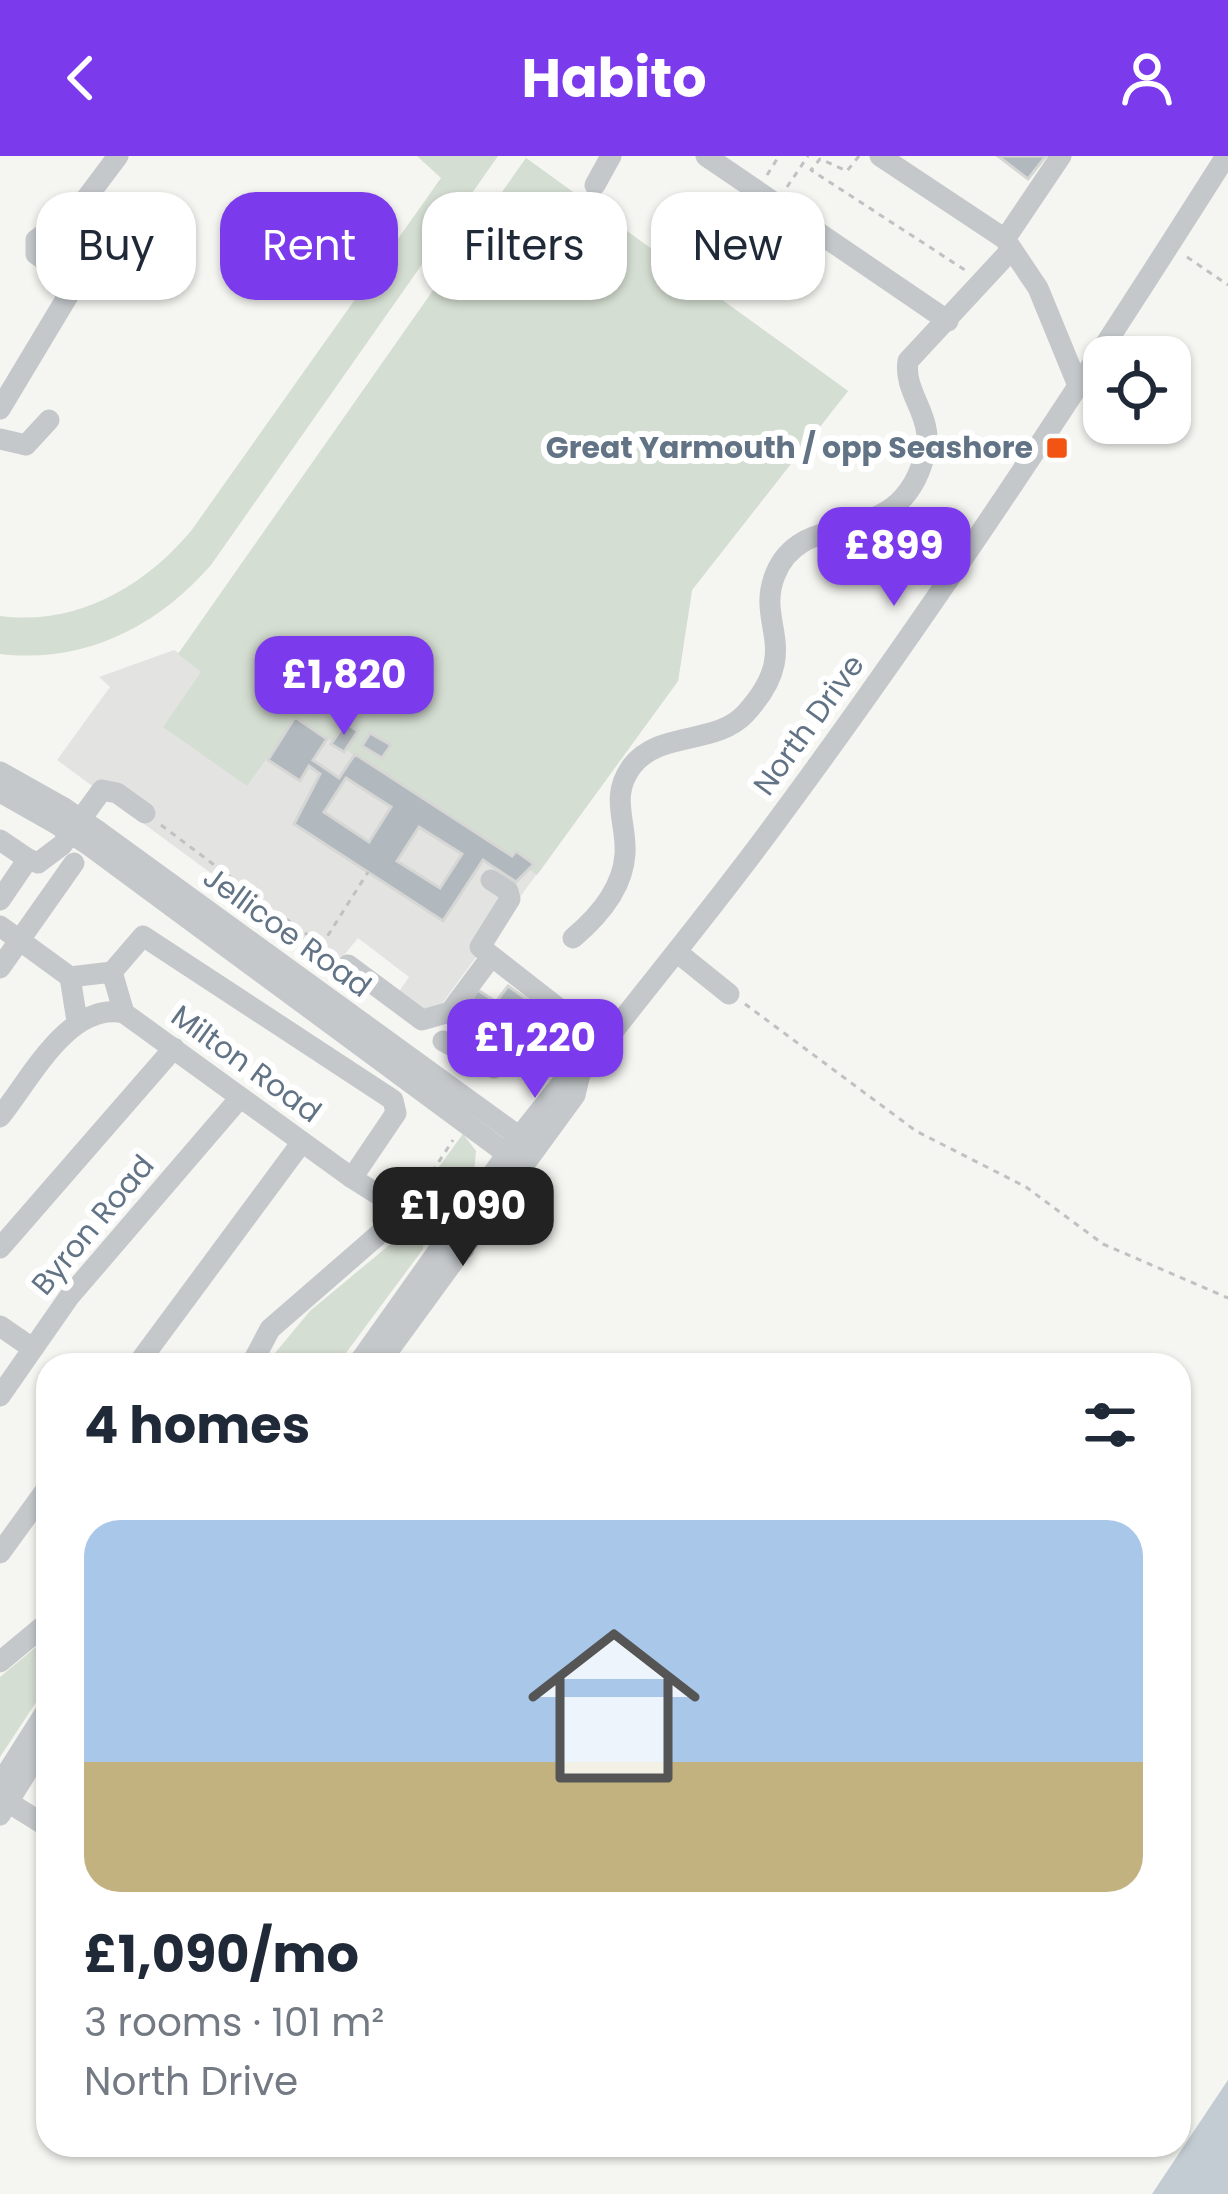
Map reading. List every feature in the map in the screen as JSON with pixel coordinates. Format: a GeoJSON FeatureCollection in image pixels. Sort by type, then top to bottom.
{"type":"FeatureCollection","features":[{"type":"Feature","properties":{"kind":"street"},"geometry":{"type":"LineString","coordinates":[[0,409],[72,290],[65,274],[36,254],[36,240],[79,208],[118,156]]}},
{"type":"Feature","properties":{"kind":"street"},"geometry":{"type":"LineString","coordinates":[[595,185],[611,156]]}},
{"type":"Feature","properties":{"kind":"street"},"geometry":{"type":"LineString","coordinates":[[706,156],[948,321]]}},
{"type":"Feature","properties":{"kind":"street"},"geometry":{"type":"LineString","coordinates":[[880,156],[1023,259],[1083,384]]}},
{"type":"Feature","properties":{"kind":"street"},"geometry":{"type":"LineString","coordinates":[[573,938],[601,914],[620,870],[625,854],[618,798],[634,764],[662,745],[736,722],[766,683],[779,642],[771,598],[774,576],[785,559],[812,536],[878,517],[896,506],[916,480],[928,424],[906,369],[922,343],[948,321],[1008,245],[1061,156]]}},
{"type":"Feature","properties":{"kind":"street","name":"North Drive"},"geometry":{"type":"LineString","coordinates":[[1122,336],[1226,156]]}},
{"type":"Feature","properties":{"kind":"street","name":"North Drive"},"geometry":{"type":"LineString","coordinates":[[386,1353],[521,1151],[575,1095],[580,1074],[678,953],[1083,402]]}},
{"type":"Feature","properties":{"kind":"street"},"geometry":{"type":"LineString","coordinates":[[0,440],[26,445],[49,420]]}},
{"type":"Feature","properties":{"kind":"street","name":"Jellicoe Road"},"geometry":{"type":"LineString","coordinates":[[0,772],[521,1151]]}},
{"type":"Feature","properties":{"kind":"street"},"geometry":{"type":"LineString","coordinates":[[0,840],[38,863],[62,845],[102,790],[117,793],[145,813]]}},
{"type":"Feature","properties":{"kind":"street","name":"Jellicoe Road"},"geometry":{"type":"LineString","coordinates":[[0,792],[59,815]]}},
{"type":"Feature","properties":{"kind":"street","name":"Jellicoe Road"},"geometry":{"type":"LineString","coordinates":[[94,838],[466,1122],[521,1151]]}},
{"type":"Feature","properties":{"kind":"street"},"geometry":{"type":"LineString","coordinates":[[0,899],[28,859]]}},
{"type":"Feature","properties":{"kind":"street"},"geometry":{"type":"LineString","coordinates":[[0,968],[74,863]]}},
{"type":"Feature","properties":{"kind":"street"},"geometry":{"type":"LineString","coordinates":[[491,880],[510,895],[479,943],[604,1043]]}},
{"type":"Feature","properties":{"kind":"street"},"geometry":{"type":"LineString","coordinates":[[0,926],[70,976],[112,972],[143,937],[393,1100],[396,1113],[352,1178]]}},
{"type":"Feature","properties":{"kind":"street"},"geometry":{"type":"LineString","coordinates":[[678,953],[730,994]]}},
{"type":"Feature","properties":{"kind":"street"},"geometry":{"type":"LineString","coordinates":[[332,966],[422,1020],[450,1012],[491,957]]}},
{"type":"Feature","properties":{"kind":"street","name":"Milton Road"},"geometry":{"type":"LineString","coordinates":[[112,972],[124,1013],[352,1178],[458,1244]]}},
{"type":"Feature","properties":{"kind":"street"},"geometry":{"type":"LineString","coordinates":[[70,976],[77,1022]]}},
{"type":"Feature","properties":{"kind":"street"},"geometry":{"type":"LineString","coordinates":[[540,1047],[546,1024],[559,1009]]}},
{"type":"Feature","properties":{"kind":"street"},"geometry":{"type":"LineString","coordinates":[[0,1117],[77,1022],[100,1012],[124,1013]]}},
{"type":"Feature","properties":{"kind":"street"},"geometry":{"type":"LineString","coordinates":[[443,1041],[494,1068],[540,1047]]}},
{"type":"Feature","properties":{"kind":"street"},"geometry":{"type":"LineString","coordinates":[[540,1047],[580,1074]]}},
{"type":"Feature","properties":{"kind":"street"},"geometry":{"type":"LineString","coordinates":[[0,1248],[174,1048]]}},
{"type":"Feature","properties":{"kind":"street","name":"Byron Road"},"geometry":{"type":"LineString","coordinates":[[0,1396],[69,1297],[239,1099]]}},
{"type":"Feature","properties":{"kind":"street"},"geometry":{"type":"LineString","coordinates":[[146,1353],[302,1142]]}},
{"type":"Feature","properties":{"kind":"street"},"geometry":{"type":"LineString","coordinates":[[257,1353],[270,1329],[408,1209]]}},
{"type":"Feature","properties":{"kind":"street","name":"North Drive"},"geometry":{"type":"LineString","coordinates":[[367,1353],[458,1244]]}},
{"type":"Feature","properties":{"kind":"street"},"geometry":{"type":"LineString","coordinates":[[0,1326],[32,1348]]}},
{"type":"Feature","properties":{"kind":"street"},"geometry":{"type":"LineString","coordinates":[[0,1553],[36,1504]]}},
{"type":"Feature","properties":{"kind":"street"},"geometry":{"type":"LineString","coordinates":[[0,1662],[36,1632]]}},
{"type":"Feature","properties":{"kind":"street"},"geometry":{"type":"LineString","coordinates":[[3,1802],[36,1733]]}},
{"type":"Feature","properties":{"kind":"street"},"geometry":{"type":"LineString","coordinates":[[3,1802],[36,1755]]}},
{"type":"Feature","properties":{"kind":"street"},"geometry":{"type":"LineString","coordinates":[[3,1802],[36,1820]]}},
{"type":"Feature","properties":{"kind":"path"},"geometry":{"type":"LineString","coordinates":[[760,186],[779,156]]}},
{"type":"Feature","properties":{"kind":"path"},"geometry":{"type":"LineString","coordinates":[[784,192],[808,156]]}},
{"type":"Feature","properties":{"kind":"path"},"geometry":{"type":"LineString","coordinates":[[859,156],[847,171],[820,159],[811,170],[974,276]]}},
{"type":"Feature","properties":{"kind":"path"},"geometry":{"type":"LineString","coordinates":[[1186,257],[1228,285]]}},
{"type":"Feature","properties":{"kind":"path"},"geometry":{"type":"LineString","coordinates":[[145,813],[323,946]]}},
{"type":"Feature","properties":{"kind":"path"},"geometry":{"type":"LineString","coordinates":[[730,994],[916,1131],[1026,1186],[1103,1244],[1228,1298]]}},
{"type":"Feature","properties":{"kind":"path"},"geometry":{"type":"LineString","coordinates":[[408,1209],[466,1122]]}},
{"type":"Feature","properties":{"kind":"shaded area"},"geometry":{"type":"Polygon","coordinates":[[[417,156],[498,156],[473,192],[431,192],[441,178],[417,156]]]}},
{"type":"Feature","properties":{"kind":"shaded area"},"geometry":{"type":"Polygon","coordinates":[[[526,158],[573,192],[502,192],[526,158]]]}},
{"type":"Feature","properties":{"kind":"shaded area"},"geometry":{"type":"Polygon","coordinates":[[[526,158],[573,192],[502,192],[526,158]]]}},
{"type":"Feature","properties":{"kind":"shaded area"},"geometry":{"type":"Polygon","coordinates":[[[422,205],[422,264],[398,299],[398,239],[422,205]]]}},
{"type":"Feature","properties":{"kind":"shaded area"},"geometry":{"type":"Polygon","coordinates":[[[627,231],[651,248],[651,300],[722,300],[848,391],[692,590],[678,681],[441,1005],[422,1011],[398,993],[409,977],[358,938],[336,965],[57,760],[110,687],[99,677],[174,650],[179,653],[426,300],[627,300],[627,231]]]}},
{"type":"Feature","properties":{"kind":"shaded area"},"geometry":{"type":"Polygon","coordinates":[[[627,231],[651,248],[651,300],[722,300],[848,391],[692,590],[678,681],[537,875],[530,870],[534,864],[516,851],[512,856],[296,718],[247,786],[163,727],[201,672],[178,654],[426,300],[627,300],[627,231]]]}},
{"type":"Feature","properties":{"kind":"shaded area"},"geometry":{"type":"Polygon","coordinates":[[[355,300],[397,300],[211,565],[190,587],[143,623],[89,647],[31,656],[0,654],[0,616],[55,615],[106,599],[152,570],[191,531],[355,300]]]}},
{"type":"Feature","properties":{"kind":"shaded area"},"geometry":{"type":"Polygon","coordinates":[[[463,1134],[476,1151],[474,1174],[430,1214],[413,1202],[463,1134]]]}},
{"type":"Feature","properties":{"kind":"shaded area"},"geometry":{"type":"Polygon","coordinates":[[[411,1227],[423,1236],[423,1249],[346,1353],[275,1353],[310,1311],[411,1227]]]}},
{"type":"Feature","properties":{"kind":"shaded area"},"geometry":{"type":"Polygon","coordinates":[[[36,1647],[36,1702],[0,1757],[0,1677],[36,1647]]]}},
{"type":"Feature","properties":{"kind":"shaded area"},"geometry":{"type":"Polygon","coordinates":[[[1228,2080],[1228,2194],[1152,2194],[1177,2157],[1191,2157],[1191,2136],[1228,2080]]]}},
{"type":"Feature","properties":{"kind":"building"},"geometry":{"type":"Polygon","coordinates":[[[998,156],[1046,156],[1028,179],[998,156]]]}},
{"type":"Feature","properties":{"kind":"building"},"geometry":{"type":"Polygon","coordinates":[[[295,717],[327,739],[313,760],[339,778],[355,754],[512,856],[516,851],[534,864],[516,882],[483,860],[443,921],[294,824],[320,774],[309,766],[300,781],[268,760],[295,717]],[[346,778],[324,812],[369,842],[391,807],[346,778]],[[419,827],[397,861],[440,888],[462,854],[419,827]]]}},
{"type":"Feature","properties":{"kind":"building"},"geometry":{"type":"Polygon","coordinates":[[[345,723],[358,731],[344,752],[331,744],[345,723]]]}},
{"type":"Feature","properties":{"kind":"building"},"geometry":{"type":"Polygon","coordinates":[[[370,733],[391,745],[382,758],[362,746],[370,733]]]}},
{"type":"Feature","properties":{"kind":"building"},"geometry":{"type":"Polygon","coordinates":[[[508,986],[532,1003],[522,1018],[512,1014],[502,1036],[491,1037],[482,1026],[471,1034],[464,1024],[458,1025],[456,1019],[478,990],[496,1002],[508,986]]]}},
{"type":"Feature","properties":{"kind":"place","name":"Great Yarmouth / opp Seashore"},"geometry":{"type":"Point","coordinates":[1057,448]}}]}
